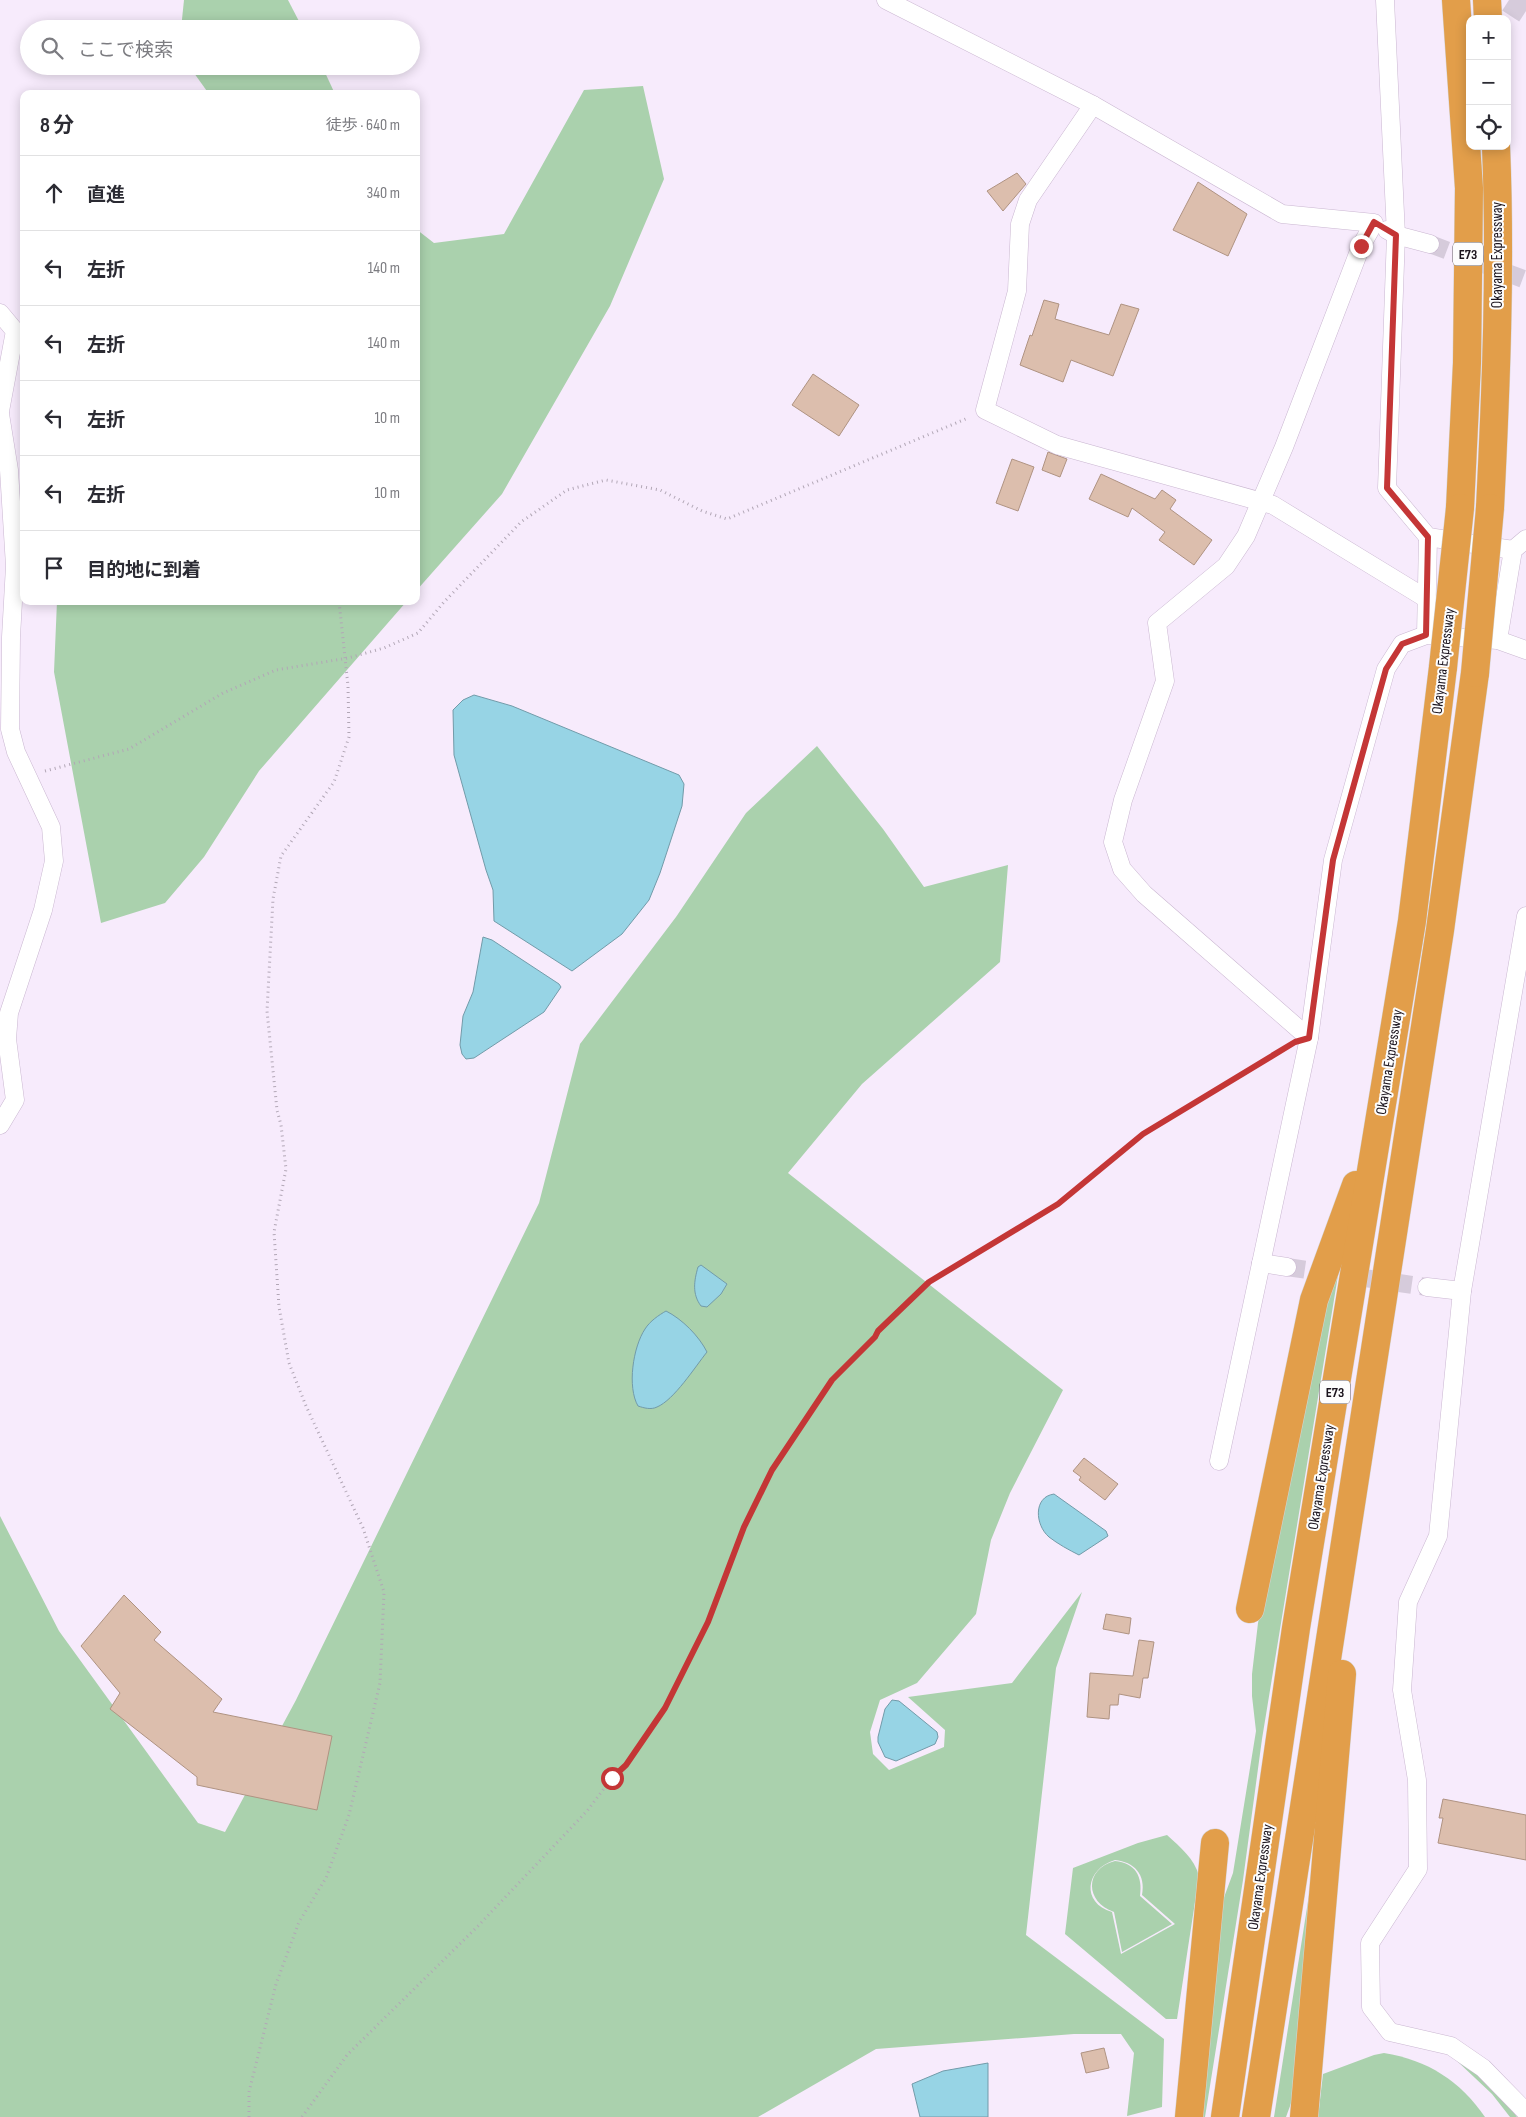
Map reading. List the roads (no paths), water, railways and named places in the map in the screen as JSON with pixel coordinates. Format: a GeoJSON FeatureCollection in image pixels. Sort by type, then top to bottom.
{"type":"FeatureCollection","features":[{"type":"Feature","properties":{"kind":"highway","name":"Okayama Expressway"},"geometry":{"type":"LineString","coordinates":[[1225,2117],[1296,1628],[1412,921],[1460,508],[1467,363],[1469,188],[1456,0]]}},
{"type":"Feature","properties":{"kind":"highway"},"geometry":{"type":"LineString","coordinates":[[1487,0],[1488,15]]}},
{"type":"Feature","properties":{"kind":"highway","name":"Okayama Expressway"},"geometry":{"type":"LineString","coordinates":[[1256,2117],[1440,930],[1475,673],[1490,508],[1497,363],[1498,189],[1496,150]]}},
{"type":"Feature","properties":{"kind":"highway"},"geometry":{"type":"LineString","coordinates":[[1250,1609],[1314,1300],[1379,1125]]}},
{"type":"Feature","properties":{"kind":"highway"},"geometry":{"type":"LineString","coordinates":[[1304,2117],[1336,1736],[1370,1376]]}},
{"type":"Feature","properties":{"kind":"highway"},"geometry":{"type":"LineString","coordinates":[[1189,2117],[1215,1843]]}},
{"type":"Feature","properties":{"kind":"street"},"geometry":{"type":"LineString","coordinates":[[886,0],[1093,105],[1282,214],[1374,222],[1396,235],[1430,244]]}},
{"type":"Feature","properties":{"kind":"street"},"geometry":{"type":"LineString","coordinates":[[1385,0],[1396,235],[1387,488],[1428,537],[1426,635]]}},
{"type":"Feature","properties":{"kind":"street"},"geometry":{"type":"LineString","coordinates":[[1093,105],[1028,200],[1020,224],[1018,290],[985,410],[1057,445],[1273,505],[1427,599]]}},
{"type":"Feature","properties":{"kind":"street"},"geometry":{"type":"LineString","coordinates":[[1309,1038],[1144,894],[1122,869],[1112,842],[1123,800],[1165,681],[1157,623],[1226,566],[1246,536],[1284,447],[1361,246],[1374,222]]}},
{"type":"Feature","properties":{"kind":"street"},"geometry":{"type":"LineString","coordinates":[[0,313],[15,331],[0,413],[9,470],[15,566],[11,637],[10,729],[16,752],[51,827],[54,861],[43,910],[9,1013],[7,1039],[15,1100],[0,1125]]}},
{"type":"Feature","properties":{"kind":"street"},"geometry":{"type":"LineString","coordinates":[[1428,537],[1519,545],[1498,640]]}},
{"type":"Feature","properties":{"kind":"street"},"geometry":{"type":"LineString","coordinates":[[1219,1462],[1309,1038],[1333,860],[1386,669],[1402,644],[1426,635],[1498,640],[1526,650]]}},
{"type":"Feature","properties":{"kind":"street"},"geometry":{"type":"LineString","coordinates":[[1526,916],[1462,1291],[1438,1536],[1408,1602],[1402,1690],[1417,1780],[1418,1869],[1370,1943],[1371,2008],[1390,2032],[1451,2046],[1483,2068],[1526,2112]]}},
{"type":"Feature","properties":{"kind":"street"},"geometry":{"type":"LineString","coordinates":[[1261,1263],[1287,1267]]}},
{"type":"Feature","properties":{"kind":"street"},"geometry":{"type":"LineString","coordinates":[[1426,1287],[1462,1291]]}},
{"type":"Feature","properties":{"kind":"water"},"geometry":{"type":"Polygon","coordinates":[[[474,695],[512,706],[679,775],[684,784],[682,806],[649,900],[622,934],[572,971],[494,921],[493,890],[454,755],[453,710],[463,700],[474,695]]]}},
{"type":"Feature","properties":{"kind":"water"},"geometry":{"type":"Polygon","coordinates":[[[483,937],[492,940],[561,987],[544,1012],[474,1058],[466,1059],[462,1054],[460,1045],[463,1016],[473,992],[483,937]]]}},
{"type":"Feature","properties":{"kind":"water"},"geometry":{"type":"Polygon","coordinates":[[[701,1265],[727,1284],[721,1294],[707,1307],[701,1306],[695,1292],[698,1267],[701,1265]]]}},
{"type":"Feature","properties":{"kind":"water"},"geometry":{"type":"Polygon","coordinates":[[[666,1311],[690,1328],[707,1352],[670,1398],[657,1407],[645,1408],[638,1406],[633,1388],[633,1367],[637,1346],[645,1329],[652,1321],[666,1311]]]}},
{"type":"Feature","properties":{"kind":"water"},"geometry":{"type":"Polygon","coordinates":[[[1054,1494],[1106,1531],[1108,1536],[1079,1555],[1049,1537],[1041,1526],[1038,1512],[1042,1500],[1054,1494]]]}},
{"type":"Feature","properties":{"kind":"water"},"geometry":{"type":"Polygon","coordinates":[[[892,1700],[899,1701],[937,1732],[938,1737],[935,1744],[896,1761],[885,1757],[878,1742],[878,1737],[885,1709],[892,1700]]]}},
{"type":"Feature","properties":{"kind":"water"},"geometry":{"type":"Polygon","coordinates":[[[988,2063],[988,2117],[920,2117],[912,2084],[943,2071],[988,2063]]]}},
{"type":"Feature","properties":{"kind":"tunnel"},"geometry":{"type":"LineString","coordinates":[[1509,0],[1526,11]]}},
{"type":"Feature","properties":{"kind":"tunnel"},"geometry":{"type":"LineString","coordinates":[[1430,244],[1526,280]]}},
{"type":"Feature","properties":{"kind":"tunnel"},"geometry":{"type":"LineString","coordinates":[[1287,1267],[1427,1287]]}}]}
